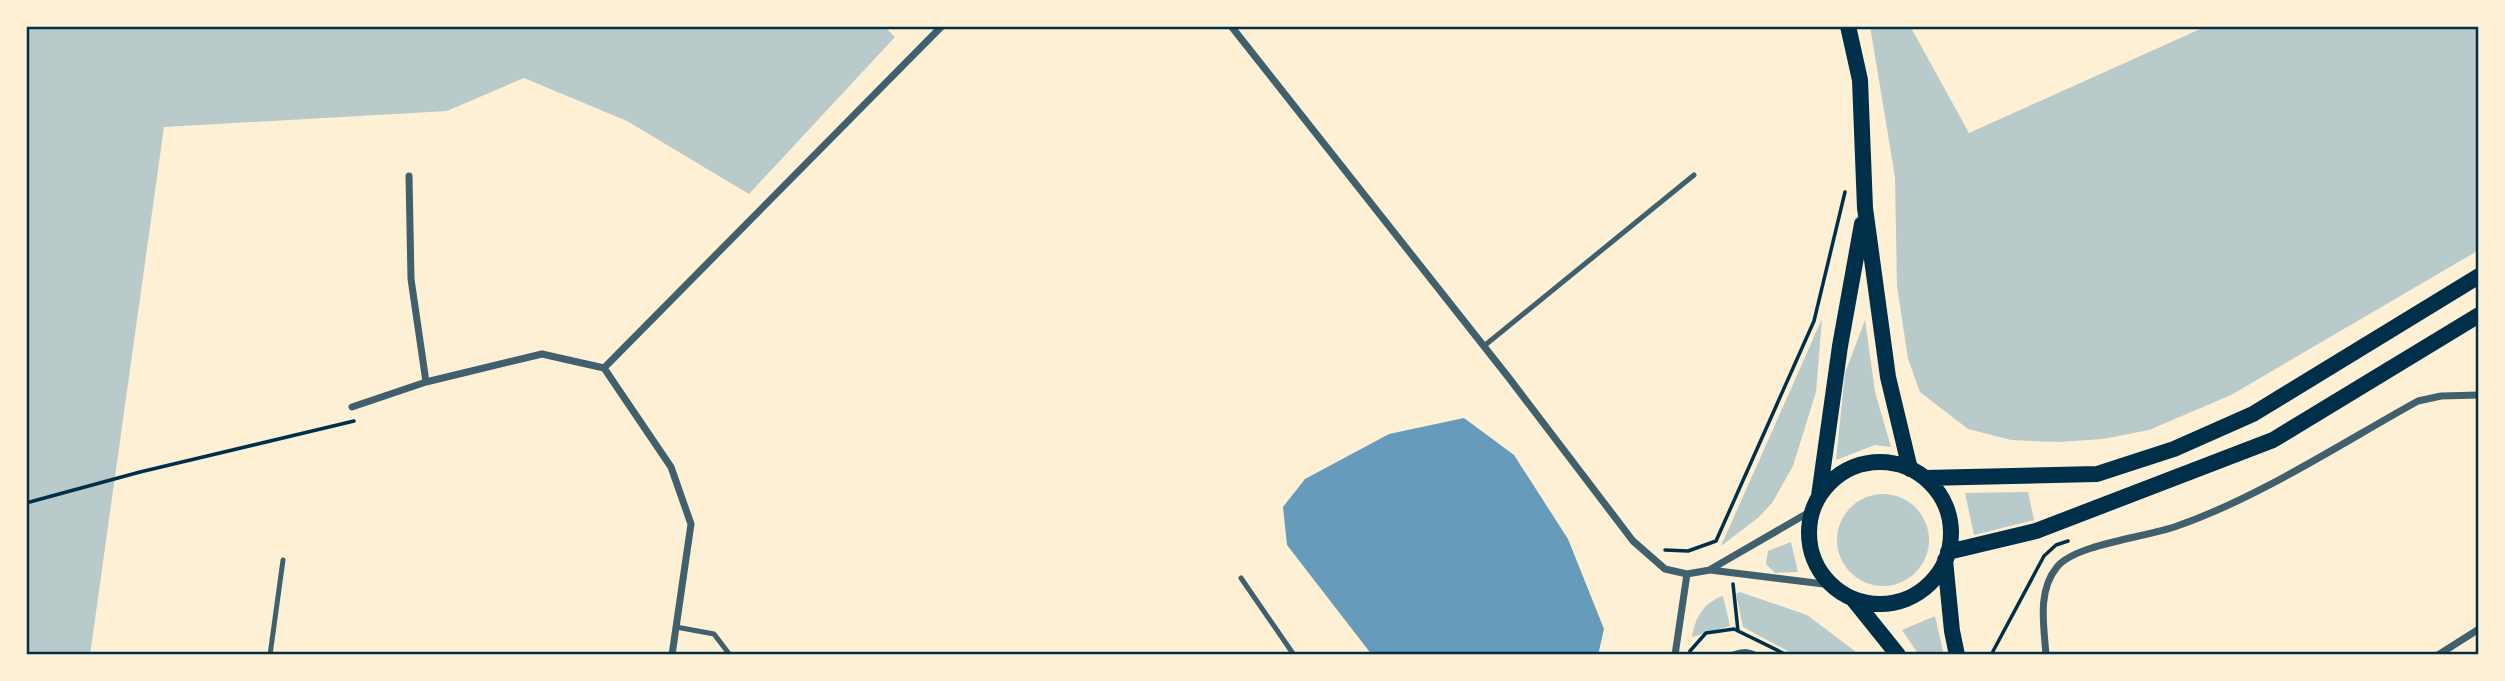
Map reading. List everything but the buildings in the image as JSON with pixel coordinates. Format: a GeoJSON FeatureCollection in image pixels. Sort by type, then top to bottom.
{"type":"FeatureCollection","features":[{"type":"Feature","properties":{"kind":"highway"},"geometry":{"type":"LineString","coordinates":[[1848,26],[1860,80],[1866,208],[1888,377],[1910,468]]}},
{"type":"Feature","properties":{"kind":"highway"},"geometry":{"type":"LineString","coordinates":[[1866,208],[1840,345],[1815,503],[1809,523],[1815,563],[1832,585],[1853,599],[1898,655]]}},
{"type":"Feature","properties":{"kind":"highway"},"geometry":{"type":"LineString","coordinates":[[1925,478],[2097,474],[2174,449],[2253,414],[2479,276]]}},
{"type":"Feature","properties":{"kind":"highway"},"geometry":{"type":"LineString","coordinates":[[1853,599],[1880,604],[1908,598],[1930,583],[1947,556],[2036,531],[2273,440],[2479,315]]}},
{"type":"Feature","properties":{"kind":"highway"},"geometry":{"type":"LineString","coordinates":[[1815,503],[1836,477],[1859,465],[1885,462],[1910,468],[1935,488],[1948,512],[1951,539],[1947,556],[1952,631],[1957,655]]}},
{"type":"Feature","properties":{"kind":"street"},"geometry":{"type":"LineString","coordinates":[[604,368],[942,26]]}},
{"type":"Feature","properties":{"kind":"street"},"geometry":{"type":"LineString","coordinates":[[1231,26],[1640,548],[1665,569],[1687,574],[1710,570],[1832,585]]}},
{"type":"Feature","properties":{"kind":"street"},"geometry":{"type":"LineString","coordinates":[[409,176],[411,279],[426,382]]}},
{"type":"Feature","properties":{"kind":"street"},"geometry":{"type":"LineString","coordinates":[[352,407],[426,382],[542,354],[604,368],[671,467],[691,524],[672,655]]}},
{"type":"Feature","properties":{"kind":"street"},"geometry":{"type":"LineString","coordinates":[[2046,655],[2042,606],[2056,567],[2072,554],[2176,527],[2249,495],[2418,401],[2441,396],[2479,395]]}},
{"type":"Feature","properties":{"kind":"street"},"geometry":{"type":"LineString","coordinates":[[1710,570],[1815,503]]}},
{"type":"Feature","properties":{"kind":"street"},"geometry":{"type":"LineString","coordinates":[[1675,655],[1687,574]]}},
{"type":"Feature","properties":{"kind":"street"},"geometry":{"type":"LineString","coordinates":[[2438,655],[2479,629]]}},
{"type":"Feature","properties":{"kind":"lane"},"geometry":{"type":"LineString","coordinates":[[1484,346],[1695,175]]}},
{"type":"Feature","properties":{"kind":"lane"},"geometry":{"type":"LineString","coordinates":[[270,655],[283,560]]}},
{"type":"Feature","properties":{"kind":"lane"},"geometry":{"type":"LineString","coordinates":[[1241,578],[1294,655]]}},
{"type":"Feature","properties":{"kind":"lane"},"geometry":{"type":"LineString","coordinates":[[676,627],[714,634],[730,655]]}},
{"type":"Feature","properties":{"kind":"lane"},"geometry":{"type":"LineString","coordinates":[[1731,655],[1739,652],[1756,655]]}},
{"type":"Feature","properties":{"kind":"path"},"geometry":{"type":"LineString","coordinates":[[1640,548],[1688,551],[1716,541],[1814,321],[1847,183]]}},
{"type":"Feature","properties":{"kind":"path"},"geometry":{"type":"LineString","coordinates":[[26,503],[140,471],[358,421],[352,407]]}},
{"type":"Feature","properties":{"kind":"path"},"geometry":{"type":"LineString","coordinates":[[1991,655],[2044,556],[2056,545],[2071,540]]}},
{"type":"Feature","properties":{"kind":"shaded area"},"geometry":{"type":"Polygon","coordinates":[[[26,26],[884,26],[895,37],[749,194],[627,121],[524,78],[447,111],[164,127],[90,655],[26,655],[26,26]]]}},
{"type":"Feature","properties":{"kind":"shaded area"},"geometry":{"type":"Polygon","coordinates":[[[1870,26],[1910,26],[1969,133],[2207,26],[2479,26],[2479,250],[2231,395],[2149,430],[2103,439],[2058,442],[2011,440],[1968,429],[1920,392],[1908,359],[1897,286],[1895,177],[1870,26]]]}},
{"type":"Feature","properties":{"kind":"shaded area"},"geometry":{"type":"Polygon","coordinates":[[[1822,319],[1816,392],[1793,466],[1772,503],[1759,517],[1721,546],[1822,319]]]}},
{"type":"Feature","properties":{"kind":"shaded area"},"geometry":{"type":"Polygon","coordinates":[[[1865,320],[1875,392],[1891,447],[1875,445],[1836,460],[1845,373],[1865,320]]]}},
{"type":"Feature","properties":{"kind":"shaded area"},"geometry":{"type":"Polygon","coordinates":[[[2028,492],[2034,520],[1974,535],[1965,493],[2028,492]]]}},
{"type":"Feature","properties":{"kind":"shaded area"},"geometry":{"type":"Polygon","coordinates":[[[1883,494],[1901,498],[1916,507],[1925,522],[1929,540],[1925,558],[1916,573],[1901,582],[1883,586],[1865,582],[1850,573],[1841,558],[1837,540],[1841,522],[1850,507],[1865,498],[1883,494]]]}},
{"type":"Feature","properties":{"kind":"shaded area"},"geometry":{"type":"Polygon","coordinates":[[[1791,542],[1798,572],[1775,573],[1766,564],[1768,551],[1791,542]]]}},
{"type":"Feature","properties":{"kind":"shaded area"},"geometry":{"type":"Polygon","coordinates":[[[1740,592],[1807,615],[1860,655],[1795,655],[1743,627],[1736,594],[1740,592]]]}},
{"type":"Feature","properties":{"kind":"shaded area"},"geometry":{"type":"Polygon","coordinates":[[[1723,596],[1730,626],[1692,637],[1695,623],[1702,612],[1711,602],[1723,596]]]}},
{"type":"Feature","properties":{"kind":"shaded area"},"geometry":{"type":"Polygon","coordinates":[[[1935,616],[1944,655],[1919,655],[1902,630],[1935,616]]]}},
{"type":"Feature","properties":{"kind":"water"},"geometry":{"type":"Polygon","coordinates":[[[1464,418],[1514,455],[1568,539],[1604,629],[1598,655],[1372,655],[1287,545],[1283,507],[1305,479],[1389,434],[1464,418]]]}}]}
